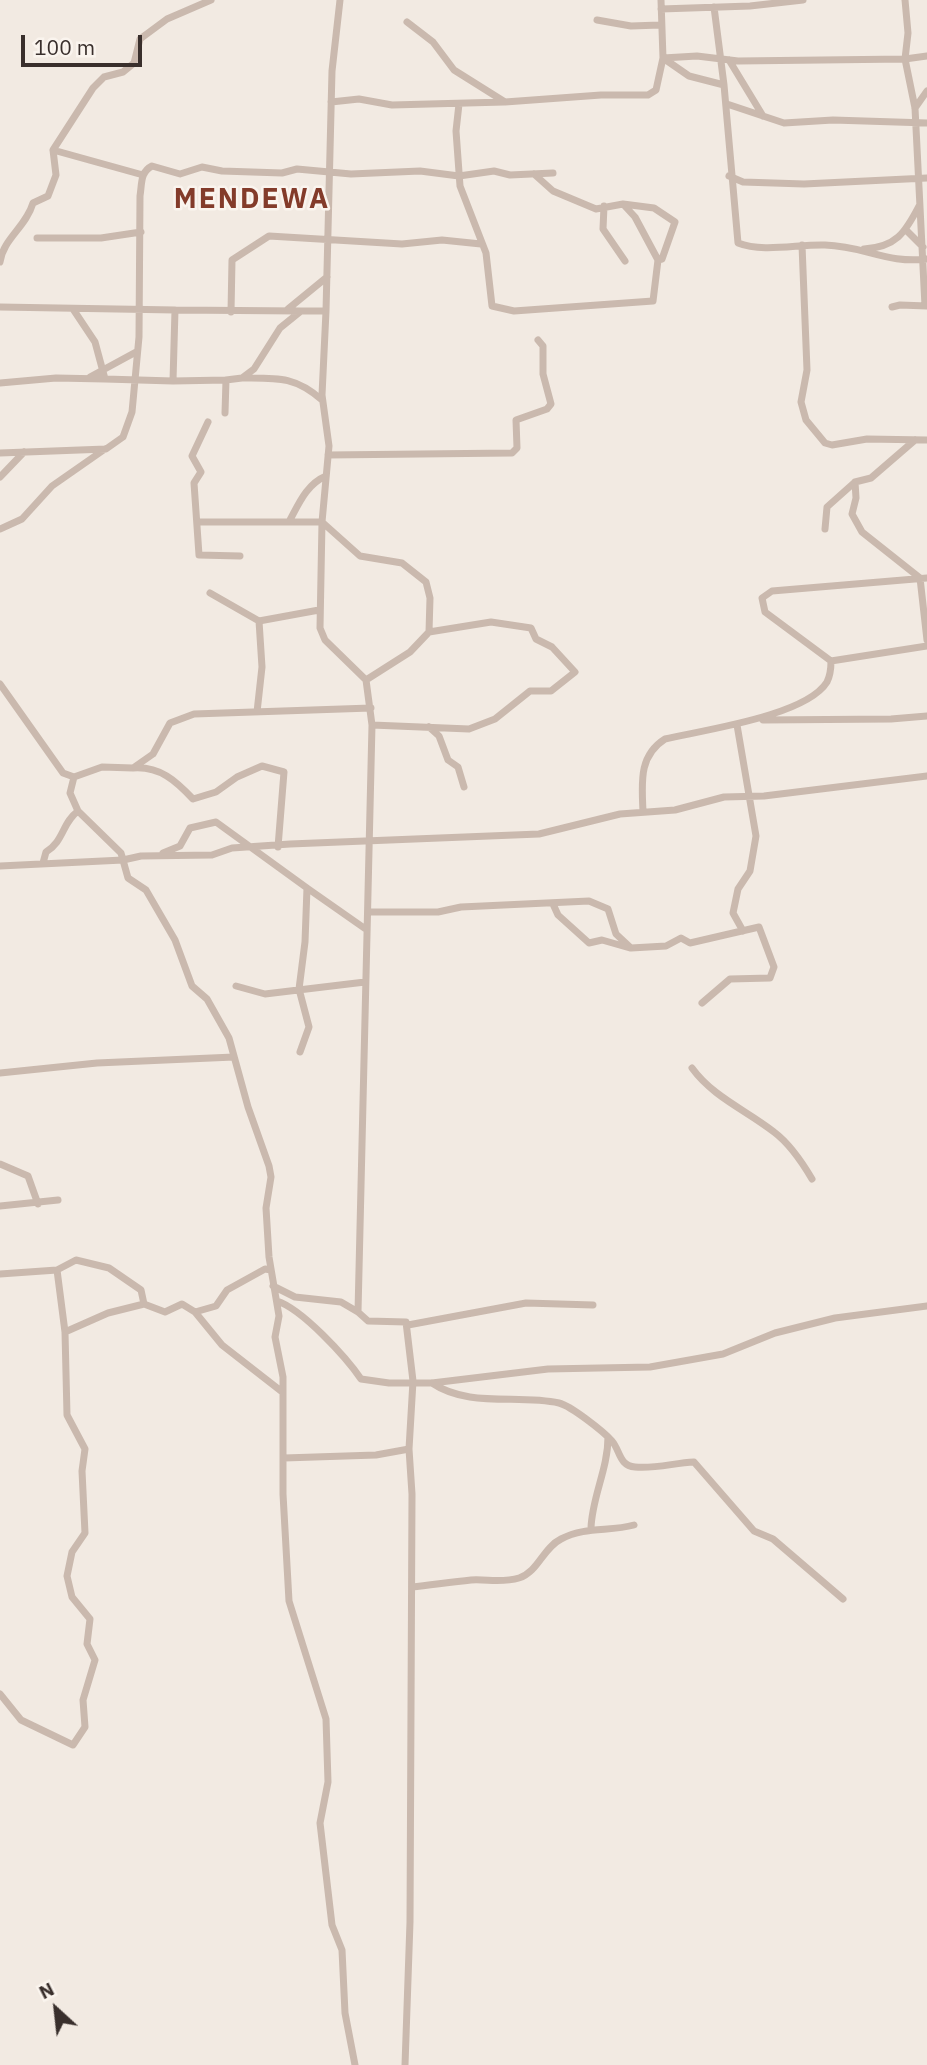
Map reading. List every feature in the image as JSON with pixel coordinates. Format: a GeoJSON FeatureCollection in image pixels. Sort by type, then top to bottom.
{"type":"FeatureCollection","features":[{"type":"Feature","properties":{"kind":"street"},"geometry":{"type":"LineString","coordinates":[[0,262],[2,247],[29,217],[33,203],[48,196],[56,176],[54,150],[93,88],[104,77],[123,72],[134,63],[140,39],[167,19],[211,0]]}},
{"type":"Feature","properties":{"kind":"street"},"geometry":{"type":"LineString","coordinates":[[340,0],[331,102],[322,400],[328,455],[322,522],[319,610],[320,628],[325,640],[366,680],[372,725],[367,843],[365,1116],[359,1193],[358,1312]]}},
{"type":"Feature","properties":{"kind":"street"},"geometry":{"type":"LineString","coordinates":[[331,102],[359,99],[392,105],[459,104],[601,95],[648,95],[656,90],[663,58],[661,0]]}},
{"type":"Feature","properties":{"kind":"street"},"geometry":{"type":"LineString","coordinates":[[661,9],[803,0]]}},
{"type":"Feature","properties":{"kind":"street"},"geometry":{"type":"LineString","coordinates":[[891,307],[900,304],[926,306],[926,259],[919,205],[923,177],[915,108],[905,59],[908,33],[905,0]]}},
{"type":"Feature","properties":{"kind":"street"},"geometry":{"type":"LineString","coordinates":[[714,7],[725,59],[729,176],[738,243],[861,249],[888,246],[906,230],[919,205]]}},
{"type":"Feature","properties":{"kind":"street"},"geometry":{"type":"LineString","coordinates":[[597,20],[631,26],[660,25]]}},
{"type":"Feature","properties":{"kind":"street"},"geometry":{"type":"LineString","coordinates":[[407,22],[433,42],[454,70],[505,102]]}},
{"type":"Feature","properties":{"kind":"street"},"geometry":{"type":"LineString","coordinates":[[663,58],[905,59],[927,56]]}},
{"type":"Feature","properties":{"kind":"street"},"geometry":{"type":"LineString","coordinates":[[663,58],[689,76],[724,85]]}},
{"type":"Feature","properties":{"kind":"street"},"geometry":{"type":"LineString","coordinates":[[725,59],[763,116]]}},
{"type":"Feature","properties":{"kind":"street"},"geometry":{"type":"LineString","coordinates":[[915,108],[927,91]]}},
{"type":"Feature","properties":{"kind":"street"},"geometry":{"type":"LineString","coordinates":[[459,104],[456,123],[459,176],[486,253],[492,306],[514,311],[653,301],[658,260],[635,217],[623,204]]}},
{"type":"Feature","properties":{"kind":"street"},"geometry":{"type":"LineString","coordinates":[[727,104],[784,123],[927,122]]}},
{"type":"Feature","properties":{"kind":"street"},"geometry":{"type":"LineString","coordinates":[[54,150],[143,175]]}},
{"type":"Feature","properties":{"kind":"street"},"geometry":{"type":"LineString","coordinates":[[0,529],[22,519],[52,486],[117,443],[127,430],[132,412],[136,352],[143,175],[152,166],[180,174],[202,167],[222,171],[421,172],[459,176],[494,171],[510,175],[553,173]]}},
{"type":"Feature","properties":{"kind":"street"},"geometry":{"type":"LineString","coordinates":[[534,174],[563,195],[596,209],[623,204],[654,208],[675,222],[662,259],[658,260]]}},
{"type":"Feature","properties":{"kind":"street"},"geometry":{"type":"LineString","coordinates":[[729,176],[743,182],[804,184],[923,177]]}},
{"type":"Feature","properties":{"kind":"street"},"geometry":{"type":"LineString","coordinates":[[604,206],[603,229],[625,261]]}},
{"type":"Feature","properties":{"kind":"street"},"geometry":{"type":"LineString","coordinates":[[906,230],[923,247]]}},
{"type":"Feature","properties":{"kind":"street"},"geometry":{"type":"LineString","coordinates":[[37,238],[101,238],[141,232]]}},
{"type":"Feature","properties":{"kind":"street"},"geometry":{"type":"LineString","coordinates":[[231,312],[232,262],[269,236],[402,244],[442,240],[481,244]]}},
{"type":"Feature","properties":{"kind":"street"},"geometry":{"type":"LineString","coordinates":[[802,245],[807,370],[801,402],[806,420],[825,443],[832,445],[867,439],[927,440]]}},
{"type":"Feature","properties":{"kind":"street"},"geometry":{"type":"LineString","coordinates":[[861,249],[894,261],[926,259]]}},
{"type":"Feature","properties":{"kind":"street"},"geometry":{"type":"LineString","coordinates":[[288,310],[327,277]]}},
{"type":"Feature","properties":{"kind":"street"},"geometry":{"type":"LineString","coordinates":[[0,307],[231,312],[326,311]]}},
{"type":"Feature","properties":{"kind":"street"},"geometry":{"type":"LineString","coordinates":[[73,309],[95,342],[105,379]]}},
{"type":"Feature","properties":{"kind":"street"},"geometry":{"type":"LineString","coordinates":[[173,381],[175,310]]}},
{"type":"Feature","properties":{"kind":"street"},"geometry":{"type":"LineString","coordinates":[[242,379],[254,369],[280,328],[301,311]]}},
{"type":"Feature","properties":{"kind":"street"},"geometry":{"type":"LineString","coordinates":[[328,455],[512,453],[517,448],[516,421],[547,409],[551,404],[543,374],[543,346],[538,340]]}},
{"type":"Feature","properties":{"kind":"street"},"geometry":{"type":"LineString","coordinates":[[90,378],[136,352]]}},
{"type":"Feature","properties":{"kind":"street"},"geometry":{"type":"LineString","coordinates":[[0,383],[90,378],[293,381],[306,386],[322,400]]}},
{"type":"Feature","properties":{"kind":"street"},"geometry":{"type":"LineString","coordinates":[[226,380],[226,413]]}},
{"type":"Feature","properties":{"kind":"street"},"geometry":{"type":"LineString","coordinates":[[208,422],[192,456],[201,472],[198,481],[194,483],[194,511],[198,522],[195,535],[199,555],[240,556]]}},
{"type":"Feature","properties":{"kind":"street"},"geometry":{"type":"LineString","coordinates":[[856,498],[871,478],[916,440]]}},
{"type":"Feature","properties":{"kind":"street"},"geometry":{"type":"LineString","coordinates":[[0,453],[106,449]]}},
{"type":"Feature","properties":{"kind":"street"},"geometry":{"type":"LineString","coordinates":[[0,477],[24,452]]}},
{"type":"Feature","properties":{"kind":"street"},"geometry":{"type":"LineString","coordinates":[[290,520],[303,496],[317,480],[326,476]]}},
{"type":"Feature","properties":{"kind":"street"},"geometry":{"type":"LineString","coordinates":[[825,529],[827,507],[855,482],[871,478]]}},
{"type":"Feature","properties":{"kind":"street"},"geometry":{"type":"LineString","coordinates":[[855,482],[856,498],[852,514],[862,532],[923,578],[927,640]]}},
{"type":"Feature","properties":{"kind":"street"},"geometry":{"type":"LineString","coordinates":[[198,522],[322,522],[360,556],[402,563],[426,583],[430,598],[429,632]]}},
{"type":"Feature","properties":{"kind":"street"},"geometry":{"type":"LineString","coordinates":[[923,578],[874,580],[764,594],[762,605],[765,612],[831,661],[927,646]]}},
{"type":"Feature","properties":{"kind":"street"},"geometry":{"type":"LineString","coordinates":[[210,593],[259,621],[319,610]]}},
{"type":"Feature","properties":{"kind":"street"},"geometry":{"type":"LineString","coordinates":[[257,712],[262,667],[259,621]]}},
{"type":"Feature","properties":{"kind":"street"},"geometry":{"type":"LineString","coordinates":[[366,680],[410,652],[429,632],[491,622],[531,628],[536,639],[552,648],[575,672],[551,691],[530,691],[495,719],[469,729],[372,725]]}},
{"type":"Feature","properties":{"kind":"street"},"geometry":{"type":"LineString","coordinates":[[759,720],[816,693],[827,682],[831,661]]}},
{"type":"Feature","properties":{"kind":"street"},"geometry":{"type":"LineString","coordinates":[[0,684],[62,773],[74,777],[102,767],[143,767],[172,776],[193,799],[216,792],[237,777],[262,766],[284,772],[278,847]]}},
{"type":"Feature","properties":{"kind":"street"},"geometry":{"type":"LineString","coordinates":[[133,768],[153,754],[170,723],[194,714],[371,708]]}},
{"type":"Feature","properties":{"kind":"street"},"geometry":{"type":"LineString","coordinates":[[643,812],[645,762],[657,744],[665,739],[759,720],[891,719],[927,716]]}},
{"type":"Feature","properties":{"kind":"street"},"geometry":{"type":"LineString","coordinates":[[737,725],[756,836],[750,871],[738,889],[733,913],[743,931]]}},
{"type":"Feature","properties":{"kind":"street"},"geometry":{"type":"LineString","coordinates":[[429,727],[439,736],[449,760],[458,767],[464,788]]}},
{"type":"Feature","properties":{"kind":"street"},"geometry":{"type":"LineString","coordinates":[[0,866],[123,860],[159,855],[212,855],[232,848],[278,847],[315,842],[367,843],[539,834],[620,814],[675,810],[724,797],[927,776]]}},
{"type":"Feature","properties":{"kind":"street"},"geometry":{"type":"LineString","coordinates":[[74,777],[70,793],[78,811],[113,845],[123,860],[128,878],[146,890],[185,961],[192,986],[207,999],[229,1038],[270,1166],[266,1208],[271,1270],[277,1301],[275,1337],[283,1377],[283,1494],[289,1601],[326,1719],[328,1782],[320,1823],[332,1925],[344,1965],[345,2013],[355,2065]]}},
{"type":"Feature","properties":{"kind":"street"},"geometry":{"type":"LineString","coordinates":[[43,863],[46,852],[57,845],[62,837],[67,819],[78,811]]}},
{"type":"Feature","properties":{"kind":"street"},"geometry":{"type":"LineString","coordinates":[[159,855],[180,846],[190,828],[216,822],[367,930]]}},
{"type":"Feature","properties":{"kind":"street"},"geometry":{"type":"LineString","coordinates":[[300,1052],[309,1027],[299,989],[305,942],[307,888]]}},
{"type":"Feature","properties":{"kind":"street"},"geometry":{"type":"LineString","coordinates":[[368,912],[425,913],[461,907],[553,904],[581,900],[603,905],[608,909],[616,934],[631,948]]}},
{"type":"Feature","properties":{"kind":"street"},"geometry":{"type":"LineString","coordinates":[[553,904],[558,915],[589,943],[602,940],[631,948],[666,946],[681,938],[690,943],[759,927],[774,967],[770,978],[730,979],[702,1003]]}},
{"type":"Feature","properties":{"kind":"street"},"geometry":{"type":"LineString","coordinates":[[236,986],[265,994],[365,982]]}},
{"type":"Feature","properties":{"kind":"street"},"geometry":{"type":"LineString","coordinates":[[0,1073],[97,1063],[234,1057]]}},
{"type":"Feature","properties":{"kind":"street"},"geometry":{"type":"LineString","coordinates":[[692,1068],[702,1082],[775,1132],[801,1160],[813,1179]]}},
{"type":"Feature","properties":{"kind":"street"},"geometry":{"type":"LineString","coordinates":[[0,1164],[29,1176],[38,1204]]}},
{"type":"Feature","properties":{"kind":"street"},"geometry":{"type":"LineString","coordinates":[[0,1206],[38,1204],[58,1199]]}},
{"type":"Feature","properties":{"kind":"street"},"geometry":{"type":"LineString","coordinates":[[0,1274],[57,1270],[75,1260],[109,1268],[141,1290],[144,1304]]}},
{"type":"Feature","properties":{"kind":"street"},"geometry":{"type":"LineString","coordinates":[[195,1312],[216,1307],[227,1290],[265,1269],[271,1270]]}},
{"type":"Feature","properties":{"kind":"street"},"geometry":{"type":"LineString","coordinates":[[0,1694],[21,1720],[73,1745],[85,1727],[83,1700],[95,1660],[87,1644],[90,1619],[72,1597],[67,1576],[72,1552],[85,1533],[82,1471],[85,1449],[67,1415],[65,1332],[57,1270]]}},
{"type":"Feature","properties":{"kind":"street"},"geometry":{"type":"LineString","coordinates":[[273,1286],[295,1297],[341,1301],[358,1312],[363,1320],[403,1319],[408,1325],[413,1381],[409,1449],[412,1587],[410,1922],[405,2065]]}},
{"type":"Feature","properties":{"kind":"street"},"geometry":{"type":"LineString","coordinates":[[277,1301],[300,1311],[351,1364],[361,1379],[389,1383],[432,1383],[548,1369],[650,1367],[723,1354],[775,1333],[835,1318],[927,1306]]}},
{"type":"Feature","properties":{"kind":"street"},"geometry":{"type":"LineString","coordinates":[[408,1325],[526,1303],[593,1305]]}},
{"type":"Feature","properties":{"kind":"street"},"geometry":{"type":"LineString","coordinates":[[65,1332],[108,1313],[144,1304],[165,1312],[181,1304],[195,1312],[222,1345],[281,1391]]}},
{"type":"Feature","properties":{"kind":"street"},"geometry":{"type":"LineString","coordinates":[[432,1383],[451,1394],[561,1404],[608,1437],[621,1461],[635,1468],[696,1463],[714,1488],[754,1531],[773,1539],[843,1599]]}},
{"type":"Feature","properties":{"kind":"street"},"geometry":{"type":"LineString","coordinates":[[591,1528],[592,1514],[608,1455],[608,1437]]}},
{"type":"Feature","properties":{"kind":"street"},"geometry":{"type":"LineString","coordinates":[[284,1458],[376,1455],[409,1449]]}},
{"type":"Feature","properties":{"kind":"street"},"geometry":{"type":"LineString","coordinates":[[412,1587],[523,1576],[533,1570],[552,1544],[591,1528],[620,1529],[634,1525]]}},
{"type":"Feature","properties":{"kind":"district","name":"MENDEWA"},"geometry":{"type":"Point","coordinates":[252,200]}}]}
